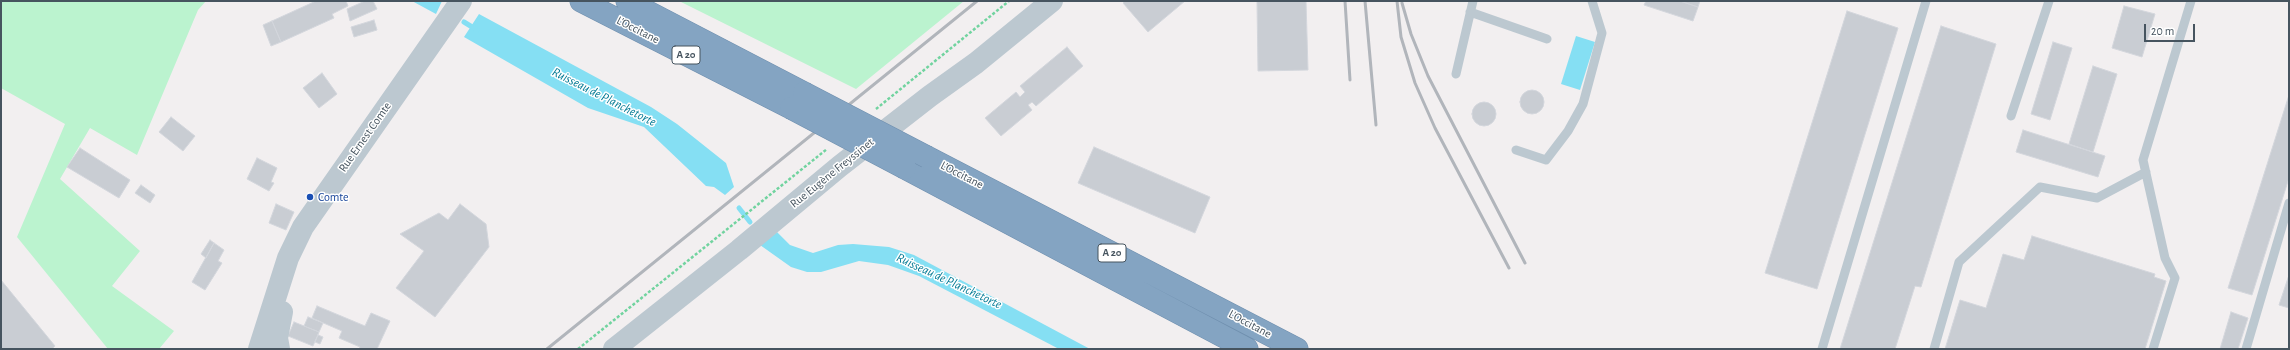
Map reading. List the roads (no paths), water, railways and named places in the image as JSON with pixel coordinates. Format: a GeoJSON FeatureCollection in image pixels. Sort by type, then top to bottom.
{"type":"FeatureCollection","features":[{"type":"Feature","properties":{"kind":"highway","name":"L'Occitane"},"geometry":{"type":"LineString","coordinates":[[581,1],[798,101],[927,157],[1297,349]]}},
{"type":"Feature","properties":{"kind":"highway","name":"L'Occitane"},"geometry":{"type":"LineString","coordinates":[[627,1],[798,101],[905,168],[1247,349]]}},
{"type":"Feature","properties":{"kind":"street","name":"Rue Ernest Comte"},"geometry":{"type":"LineString","coordinates":[[259,349],[288,258],[300,231],[461,1]]}},
{"type":"Feature","properties":{"kind":"street","name":"Rue Ernest Comte"},"geometry":{"type":"LineString","coordinates":[[278,349],[279,323],[289,291],[310,237],[473,1]]}},
{"type":"Feature","properties":{"kind":"street","name":"Rue Eugène Freyssinet"},"geometry":{"type":"LineString","coordinates":[[614,349],[739,250],[840,166],[976,62],[1052,1]]}},
{"type":"Feature","properties":{"kind":"lane"},"geometry":{"type":"LineString","coordinates":[[1456,74],[1473,1]]}},
{"type":"Feature","properties":{"kind":"lane"},"geometry":{"type":"LineString","coordinates":[[1516,150],[1546,160],[1568,131],[1584,104],[1602,33],[1592,1]]}},
{"type":"Feature","properties":{"kind":"lane"},"geometry":{"type":"LineString","coordinates":[[1822,349],[1926,1]]}},
{"type":"Feature","properties":{"kind":"lane"},"geometry":{"type":"LineString","coordinates":[[2011,116],[2049,1]]}},
{"type":"Feature","properties":{"kind":"lane"},"geometry":{"type":"LineString","coordinates":[[2153,349],[2175,278],[2165,258],[2143,160],[2192,1]]}},
{"type":"Feature","properties":{"kind":"lane"},"geometry":{"type":"LineString","coordinates":[[1470,12],[1547,38]]}},
{"type":"Feature","properties":{"kind":"lane"},"geometry":{"type":"LineString","coordinates":[[1934,349],[1959,262],[2040,187],[2097,198],[2146,172]]}},
{"type":"Feature","properties":{"kind":"lane"},"geometry":{"type":"LineString","coordinates":[[2246,349],[2289,202]]}},
{"type":"Feature","properties":{"kind":"water"},"geometry":{"type":"Polygon","coordinates":[[[412,1],[442,1],[436,14],[412,1]]]}},
{"type":"Feature","properties":{"kind":"water"},"geometry":{"type":"Polygon","coordinates":[[[479,14],[651,107],[677,124],[726,163],[734,187],[725,195],[714,187],[706,186],[644,127],[588,108],[464,37],[479,14]]]}},
{"type":"Feature","properties":{"kind":"water"},"geometry":{"type":"Polygon","coordinates":[[[1576,36],[1595,42],[1580,90],[1561,84],[1576,36]]]}},
{"type":"Feature","properties":{"kind":"water"},"geometry":{"type":"Polygon","coordinates":[[[777,232],[790,245],[813,253],[838,245],[853,244],[889,247],[914,255],[1090,349],[1059,349],[919,276],[888,265],[859,261],[821,272],[807,272],[791,267],[760,245],[777,232]]]}},
{"type":"Feature","properties":{"kind":"waterway","name":"Ruisseau de Planchetorte"},"geometry":{"type":"LineString","coordinates":[[464,22],[477,30]]}},
{"type":"Feature","properties":{"kind":"waterway","name":"Ruisseau de Planchetorte"},"geometry":{"type":"LineString","coordinates":[[739,208],[750,222]]}},
{"type":"Feature","properties":{"kind":"railway"},"geometry":{"type":"LineString","coordinates":[[547,349],[977,1]]}},
{"type":"Feature","properties":{"kind":"railway"},"geometry":{"type":"LineString","coordinates":[[1345,1],[1350,80]]}},
{"type":"Feature","properties":{"kind":"railway"},"geometry":{"type":"LineString","coordinates":[[1365,1],[1376,125]]}},
{"type":"Feature","properties":{"kind":"railway"},"geometry":{"type":"LineString","coordinates":[[1397,1],[1401,37],[1415,83],[1435,128],[1509,268]]}},
{"type":"Feature","properties":{"kind":"railway"},"geometry":{"type":"LineString","coordinates":[[1402,3],[1411,34],[1428,76],[1525,263]]}},
{"type":"Feature","properties":{"kind":"place","name":"Comte"},"geometry":{"type":"Point","coordinates":[310,197]}}]}
